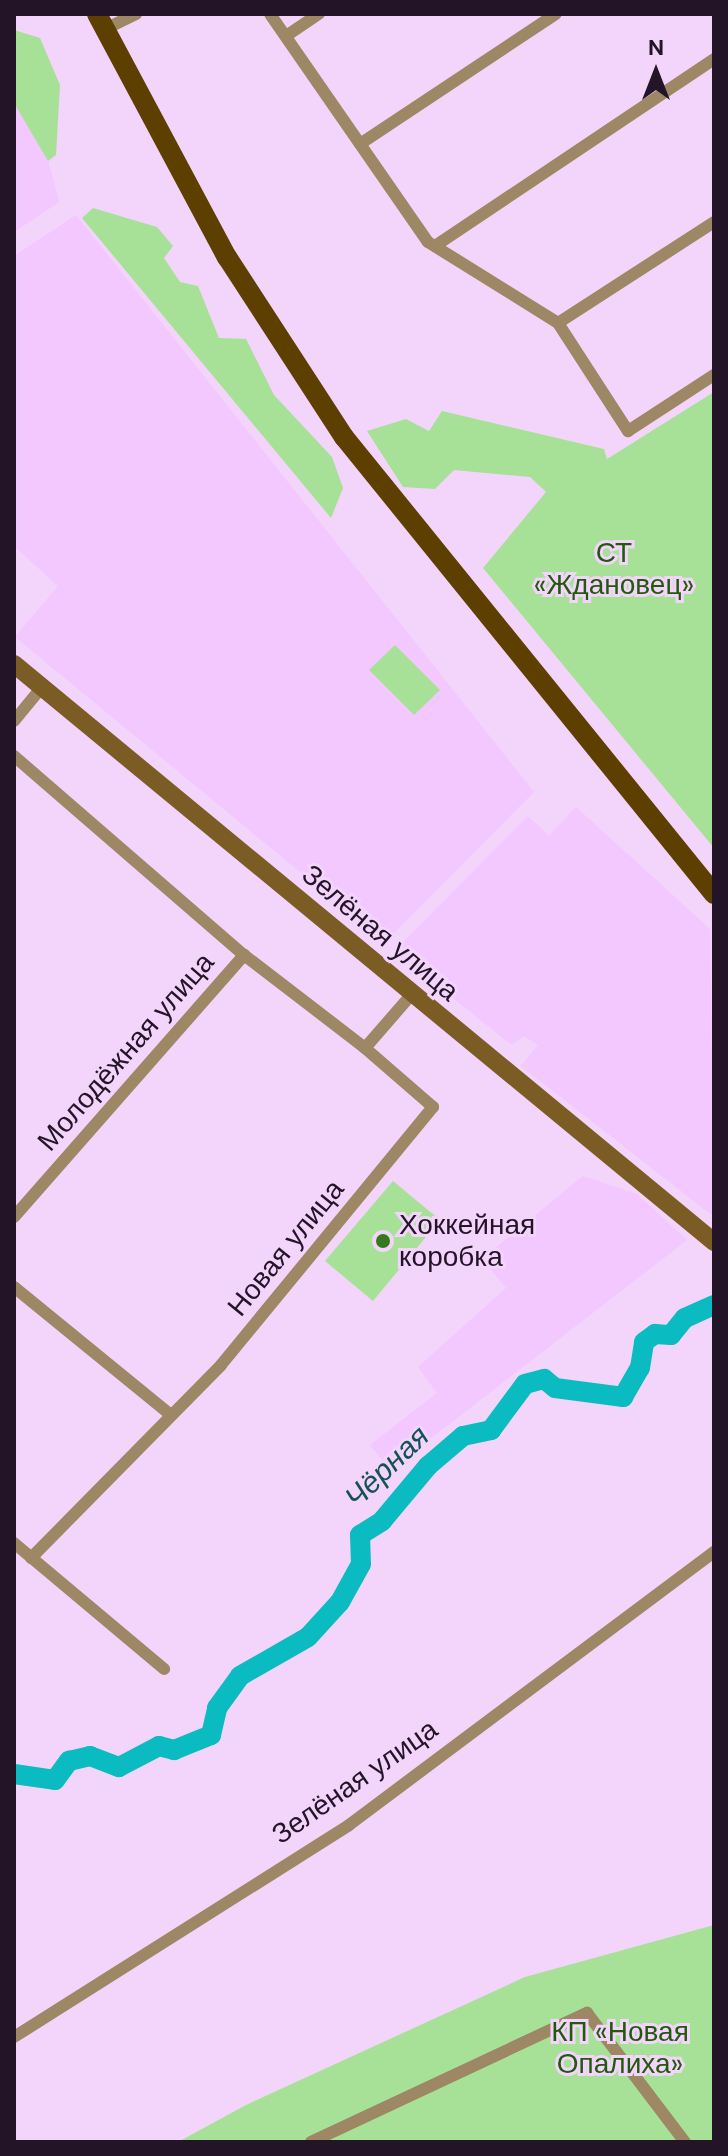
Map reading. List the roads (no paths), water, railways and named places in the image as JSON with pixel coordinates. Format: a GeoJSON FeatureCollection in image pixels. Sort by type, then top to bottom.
{"type":"FeatureCollection","features":[{"type":"Feature","properties":{"kind":"main road"},"geometry":{"type":"LineString","coordinates":[[100,22],[240,280],[344,437],[714,894]]}},
{"type":"Feature","properties":{"kind":"street"},"geometry":{"type":"LineString","coordinates":[[100,22],[136,14]]}},
{"type":"Feature","properties":{"kind":"street"},"geometry":{"type":"LineString","coordinates":[[270,14],[435,246],[558,323],[628,431],[714,375]]}},
{"type":"Feature","properties":{"kind":"street"},"geometry":{"type":"LineString","coordinates":[[286,36],[319,14]]}},
{"type":"Feature","properties":{"kind":"street"},"geometry":{"type":"LineString","coordinates":[[360,144],[556,14]]}},
{"type":"Feature","properties":{"kind":"street"},"geometry":{"type":"LineString","coordinates":[[435,246],[714,59]]}},
{"type":"Feature","properties":{"kind":"street"},"geometry":{"type":"LineString","coordinates":[[558,323],[714,222]]}},
{"type":"Feature","properties":{"kind":"street","name":"Зелёная улица"},"geometry":{"type":"LineString","coordinates":[[14,664],[411,995],[714,1242]]}},
{"type":"Feature","properties":{"kind":"street"},"geometry":{"type":"LineString","coordinates":[[14,721],[42,687]]}},
{"type":"Feature","properties":{"kind":"street"},"geometry":{"type":"LineString","coordinates":[[14,756],[244,955],[365,1048],[411,995]]}},
{"type":"Feature","properties":{"kind":"street","name":"Молодёжная улица"},"geometry":{"type":"LineString","coordinates":[[14,1217],[244,955]]}},
{"type":"Feature","properties":{"kind":"street","name":"Новая улица"},"geometry":{"type":"LineString","coordinates":[[31,1558],[221,1365],[433,1107],[365,1048]]}},
{"type":"Feature","properties":{"kind":"street"},"geometry":{"type":"LineString","coordinates":[[14,1287],[171,1415]]}},
{"type":"Feature","properties":{"kind":"street"},"geometry":{"type":"LineString","coordinates":[[14,1543],[164,1669]]}},
{"type":"Feature","properties":{"kind":"street","name":"Зелёная улица"},"geometry":{"type":"LineString","coordinates":[[14,2037],[349,1825],[714,1552]]}},
{"type":"Feature","properties":{"kind":"street"},"geometry":{"type":"LineString","coordinates":[[311,2142],[587,2013],[685,2142]]}},
{"type":"Feature","properties":{"kind":"waterway","name":"Чёрная"},"geometry":{"type":"LineString","coordinates":[[14,1774],[55,1780],[69,1761],[90,1756],[119,1767],[159,1746],[174,1750],[211,1735],[217,1708],[240,1676],[308,1637],[340,1602],[361,1564],[360,1535],[382,1521],[428,1466],[463,1436],[491,1430],[525,1384],[544,1379],[555,1388],[623,1397],[640,1368],[644,1342],[655,1334],[671,1335],[685,1318],[714,1305]]}},
{"type":"Feature","properties":{"kind":"place","name":"Хоккейная коробка"},"geometry":{"type":"Point","coordinates":[383,1241]}},
{"type":"Feature","properties":{"kind":"park label","name":"СТ «Ждановец»"},"geometry":{"type":"Point","coordinates":[614,569]}},
{"type":"Feature","properties":{"kind":"park label","name":"КП «Новая Опалиха»"},"geometry":{"type":"Point","coordinates":[620,2048]}}]}
